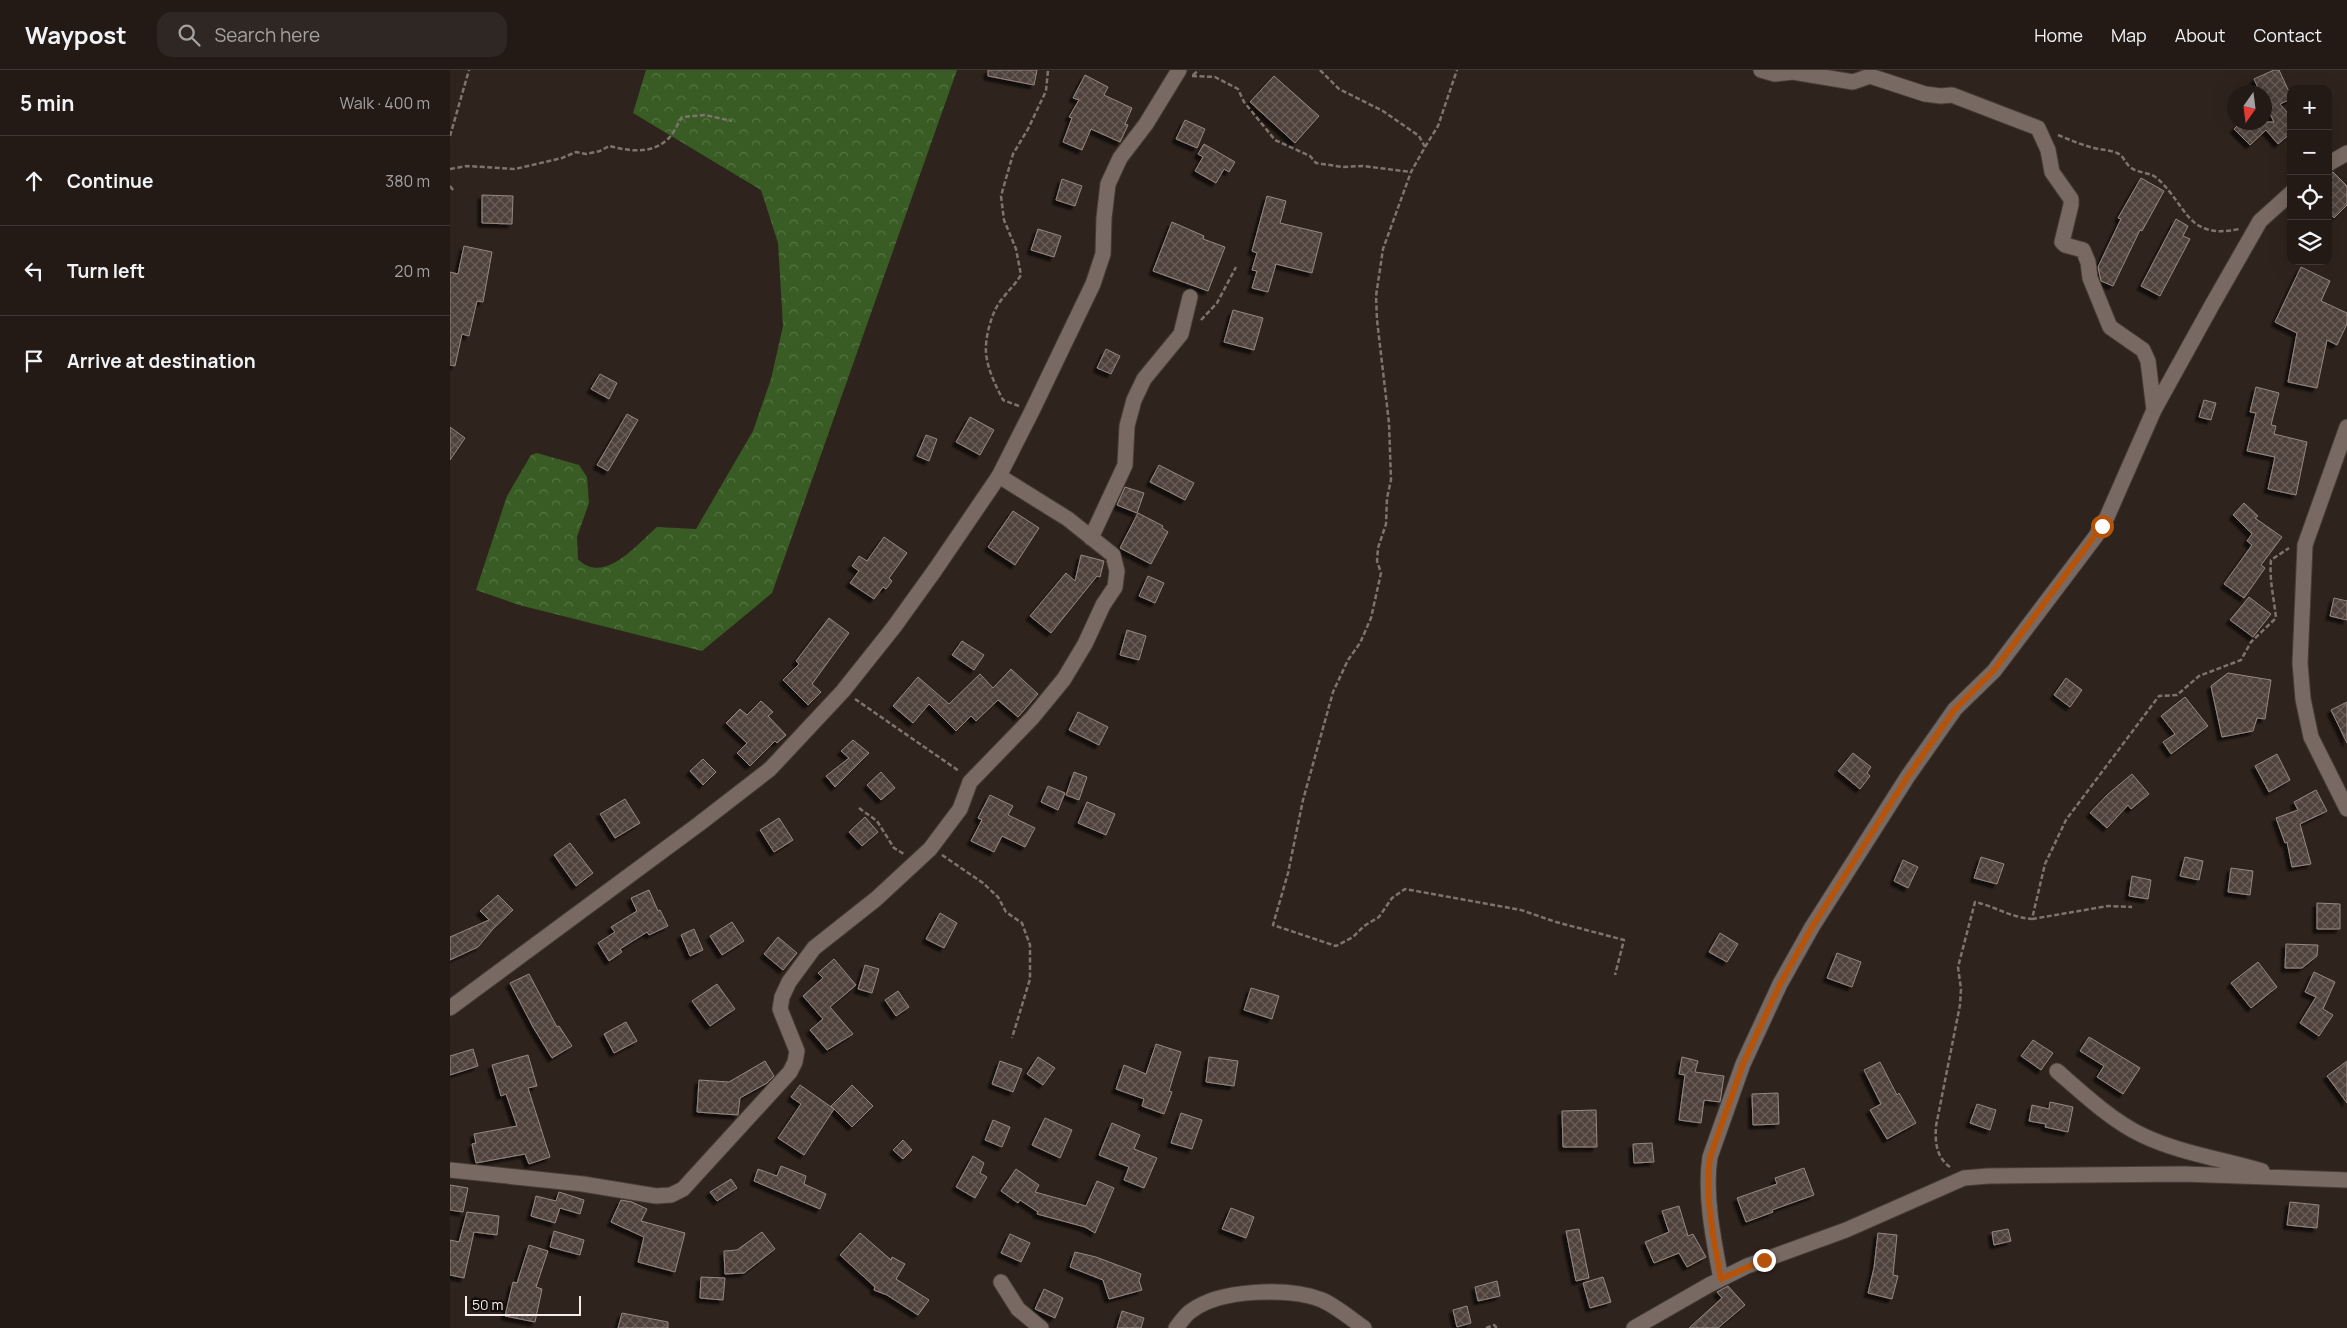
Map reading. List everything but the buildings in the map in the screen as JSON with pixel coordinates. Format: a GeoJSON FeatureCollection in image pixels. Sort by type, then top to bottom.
{"type":"FeatureCollection","features":[{"type":"Feature","properties":{"kind":"street"},"geometry":{"type":"LineString","coordinates":[[1761,70],[1775,74],[1793,72],[1853,82],[1870,76],[1925,94],[1952,95],[2038,128],[2048,150],[2052,172],[2071,199],[2062,242],[2065,245],[2083,250],[2088,262],[2090,278],[2110,326],[2143,350],[2148,361],[2154,410]]}},
{"type":"Feature","properties":{"kind":"street"},"geometry":{"type":"LineString","coordinates":[[450,1008],[699,824],[770,769],[843,691],[936,570],[999,476],[1093,284],[1103,254],[1104,218],[1108,184],[1120,158],[1186,73]]}},
{"type":"Feature","properties":{"kind":"street"},"geometry":{"type":"LineString","coordinates":[[2332,162],[2347,153]]}},
{"type":"Feature","properties":{"kind":"street"},"geometry":{"type":"LineString","coordinates":[[1721,1279],[1714,1241],[1708,1172],[1710,1157],[1743,1064],[1780,984],[1812,927],[1858,854],[1955,709],[1994,670],[2096,536],[2107,517],[2154,410],[2260,221],[2287,197]]}},
{"type":"Feature","properties":{"kind":"street"},"geometry":{"type":"LineString","coordinates":[[1091,538],[1125,465],[1127,426],[1134,400],[1144,379],[1181,334],[1190,297]]}},
{"type":"Feature","properties":{"kind":"street"},"geometry":{"type":"LineString","coordinates":[[2347,427],[2305,545],[2300,663],[2303,699],[2311,738],[2347,809]]}},
{"type":"Feature","properties":{"kind":"street"},"geometry":{"type":"LineString","coordinates":[[450,1170],[583,1184],[656,1196],[671,1195],[682,1189],[790,1072],[796,1062],[797,1051],[780,1009],[782,997],[789,982],[814,948],[846,925],[930,849],[960,809],[970,782],[1032,718],[1064,680],[1085,644],[1103,605],[1115,587],[1117,571],[1112,555],[1068,519],[999,476]]}},
{"type":"Feature","properties":{"kind":"street"},"geometry":{"type":"LineString","coordinates":[[2057,1071],[2082,1093],[2140,1135],[2173,1148],[2283,1177]]}},
{"type":"Feature","properties":{"kind":"street"},"geometry":{"type":"LineString","coordinates":[[1634,1328],[1747,1266],[1846,1230],[1964,1178],[2105,1174],[2347,1180]]}},
{"type":"Feature","properties":{"kind":"street"},"geometry":{"type":"LineString","coordinates":[[1001,1282],[1018,1309],[1041,1328]]}},
{"type":"Feature","properties":{"kind":"street"},"geometry":{"type":"LineString","coordinates":[[1176,1328],[1190,1311],[1202,1304],[1237,1295],[1264,1292],[1299,1293],[1324,1301],[1364,1328]]}},
{"type":"Feature","properties":{"kind":"path"},"geometry":{"type":"LineString","coordinates":[[450,136],[469,70]]}},
{"type":"Feature","properties":{"kind":"path"},"geometry":{"type":"LineString","coordinates":[[1032,410],[1003,400],[993,381],[986,352],[990,324],[998,304],[1021,275],[1016,249],[1004,220],[1001,196],[1013,154],[1028,129],[1046,91],[1048,70]]}},
{"type":"Feature","properties":{"kind":"path"},"geometry":{"type":"LineString","coordinates":[[1320,70],[1339,89],[1384,111],[1419,136],[1425,147]]}},
{"type":"Feature","properties":{"kind":"path"},"geometry":{"type":"LineString","coordinates":[[1457,70],[1438,126],[1411,172],[1384,248],[1376,296],[1389,422],[1391,480],[1387,498],[1386,524],[1378,548],[1377,561],[1381,573],[1371,618],[1360,643],[1348,660],[1334,692],[1303,800],[1288,873],[1273,925],[1336,946],[1353,937],[1364,926],[1379,917],[1392,898],[1405,889],[1521,910],[1556,922],[1624,940],[1615,975]]}},
{"type":"Feature","properties":{"kind":"path"},"geometry":{"type":"LineString","coordinates":[[1186,73],[1215,77],[1238,90],[1244,102],[1275,140],[1310,156],[1316,162],[1343,167],[1364,166],[1411,172]]}},
{"type":"Feature","properties":{"kind":"path"},"geometry":{"type":"LineString","coordinates":[[450,169],[467,166],[515,169],[562,158],[576,152],[586,154],[600,152],[609,146],[633,152],[652,148],[669,138],[682,117],[705,115],[732,121]]}},
{"type":"Feature","properties":{"kind":"path"},"geometry":{"type":"LineString","coordinates":[[2038,128],[2093,148],[2116,153],[2122,156],[2129,167],[2151,173],[2159,180],[2193,222],[2207,231],[2226,232],[2245,228],[2260,221]]}},
{"type":"Feature","properties":{"kind":"path"},"geometry":{"type":"LineString","coordinates":[[450,186],[453,190]]}},
{"type":"Feature","properties":{"kind":"path"},"geometry":{"type":"LineString","coordinates":[[1181,334],[1202,319],[1217,303],[1236,268]]}},
{"type":"Feature","properties":{"kind":"path"},"geometry":{"type":"LineString","coordinates":[[2032,919],[2045,864],[2066,820],[2099,774],[2159,696],[2178,695],[2199,676],[2241,660],[2251,642],[2276,618],[2274,591],[2269,576],[2271,560],[2288,549],[2305,545]]}},
{"type":"Feature","properties":{"kind":"path"},"geometry":{"type":"LineString","coordinates":[[843,691],[961,772],[970,782]]}},
{"type":"Feature","properties":{"kind":"path"},"geometry":{"type":"LineString","coordinates":[[859,808],[877,821],[894,848],[904,854],[905,873]]}},
{"type":"Feature","properties":{"kind":"path"},"geometry":{"type":"LineString","coordinates":[[930,849],[944,856],[983,883],[998,897],[1006,912],[1022,924],[1030,946],[1030,979],[1012,1038]]}},
{"type":"Feature","properties":{"kind":"path"},"geometry":{"type":"LineString","coordinates":[[1964,1178],[1944,1162],[1934,1144],[1960,1005],[1961,989],[1958,967],[1976,902],[1988,905],[2015,918],[2032,919],[2108,906],[2132,907]]}},
{"type":"Feature","properties":{"kind":"path"},"geometry":{"type":"LineString","coordinates":[[1486,1328],[1494,1325],[1497,1328]]}},
{"type":"Feature","properties":{"kind":"green space"},"geometry":{"type":"Polygon","coordinates":[[[646,70],[957,70],[772,593],[702,651],[519,605],[476,590],[507,496],[531,455],[537,453],[579,465],[587,477],[589,503],[577,537],[578,559],[588,566],[598,568],[620,559],[657,527],[696,529],[753,431],[771,379],[783,326],[778,243],[761,190],[633,113],[646,70]]]}},
{"type":"Feature","properties":{"kind":"route"},"geometry":{"type":"LineString","coordinates":[[1764,1260],[1721,1279],[1714,1241],[1708,1172],[1710,1157],[1743,1064],[1780,984],[1812,927],[1908,776],[1955,709],[1994,670],[2027,629],[2102,526]]}}]}
